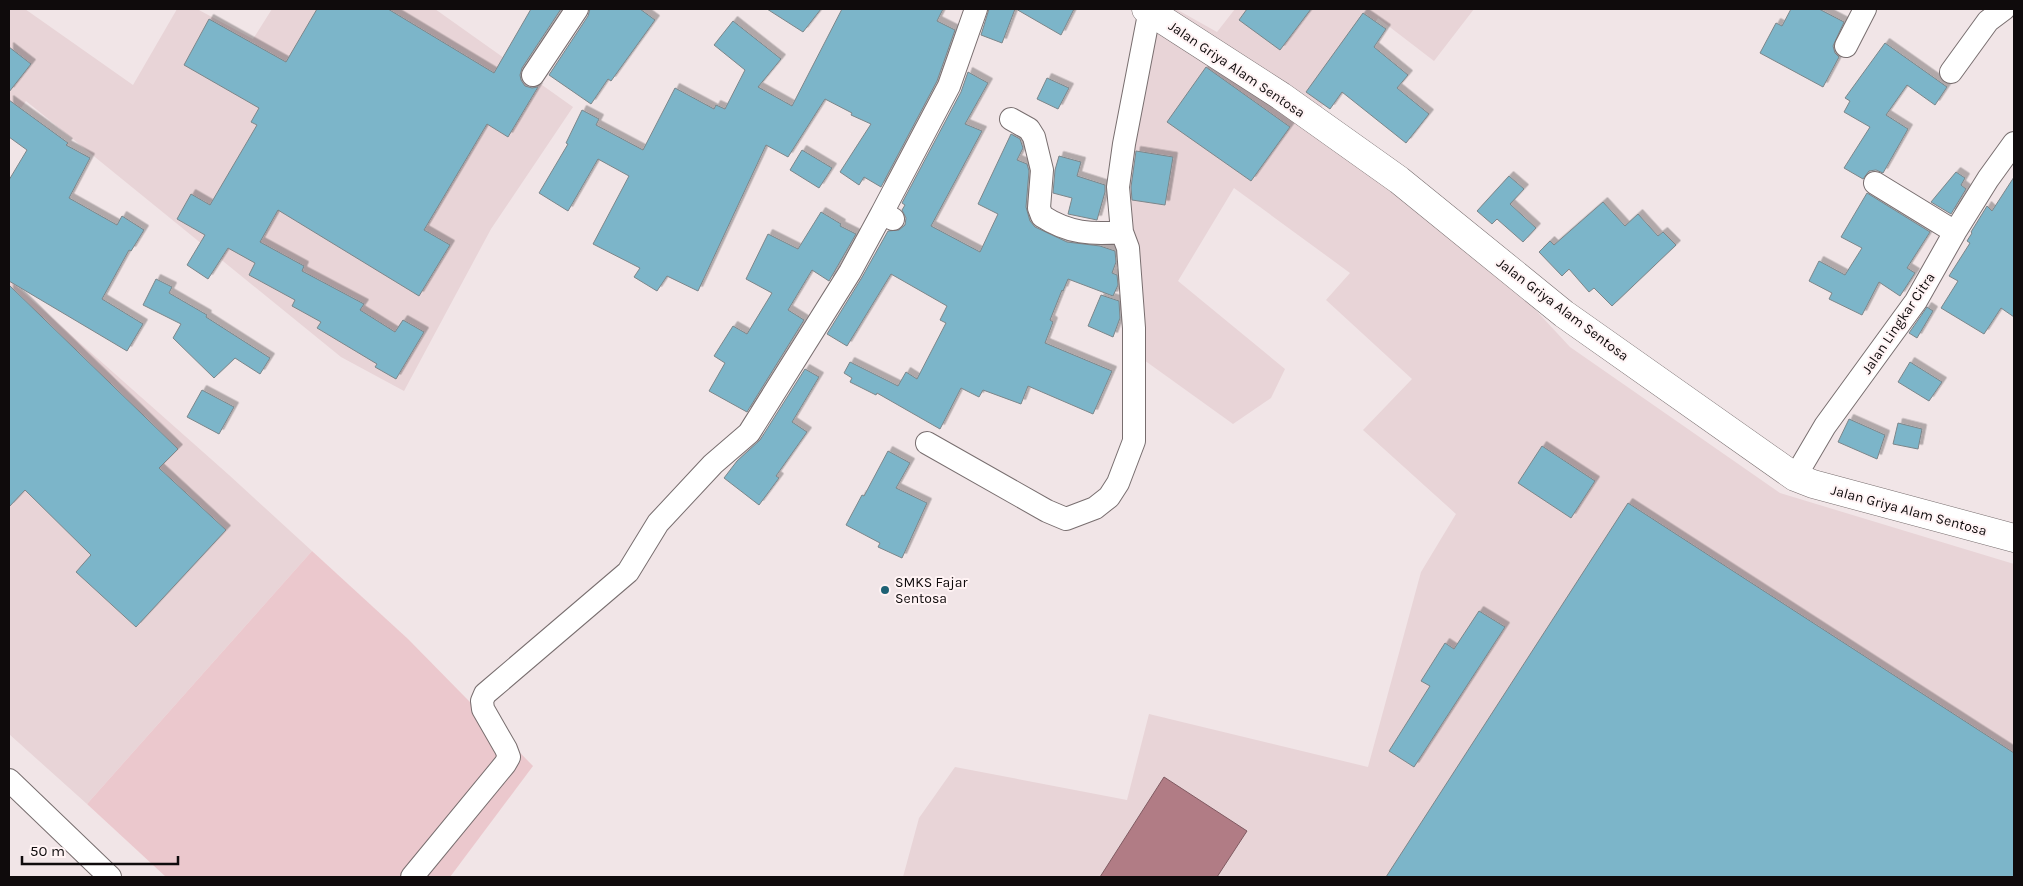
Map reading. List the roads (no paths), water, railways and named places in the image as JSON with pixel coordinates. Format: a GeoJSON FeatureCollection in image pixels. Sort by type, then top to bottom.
{"type":"FeatureCollection","features":[{"type":"Feature","properties":{"kind":"street"},"geometry":{"type":"LineString","coordinates":[[533,75],[577,9]]}},
{"type":"Feature","properties":{"kind":"street"},"geometry":{"type":"LineString","coordinates":[[412,877],[509,757],[483,708],[482,701],[485,694],[628,572],[658,523],[713,464],[750,433],[850,272],[888,216],[949,86],[976,9]]}},
{"type":"Feature","properties":{"kind":"street"},"geometry":{"type":"LineString","coordinates":[[927,443],[1047,511],[1066,519],[1095,508],[1110,497],[1120,478],[1134,436],[1134,328],[1128,248],[1122,232],[1118,187],[1148,9]]}},
{"type":"Feature","properties":{"kind":"street","name":"Jalan Griya Alam Sentosa"},"geometry":{"type":"LineString","coordinates":[[1148,9],[1281,96],[1399,180],[1564,314],[1796,476],[1813,484],[2014,538]]}},
{"type":"Feature","properties":{"kind":"street"},"geometry":{"type":"LineString","coordinates":[[1846,46],[1865,9]]}},
{"type":"Feature","properties":{"kind":"street"},"geometry":{"type":"LineString","coordinates":[[1951,72],[1988,21],[2004,9]]}},
{"type":"Feature","properties":{"kind":"street"},"geometry":{"type":"LineString","coordinates":[[1011,119],[1029,129],[1034,137],[1042,170],[1039,208],[1042,216],[1082,233],[1097,235],[1122,232]]}},
{"type":"Feature","properties":{"kind":"street","name":"Jalan Lingkar Citra"},"geometry":{"type":"LineString","coordinates":[[1796,476],[1825,426],[1916,301],[1955,232],[1988,179],[2014,143]]}},
{"type":"Feature","properties":{"kind":"street"},"geometry":{"type":"LineString","coordinates":[[1875,183],[1955,232]]}},
{"type":"Feature","properties":{"kind":"street"},"geometry":{"type":"LineString","coordinates":[[9,780],[110,877]]}},
{"type":"Feature","properties":{"kind":"place","name":"SMKS Fajar Sentosa"},"geometry":{"type":"Point","coordinates":[885,590]}}]}
